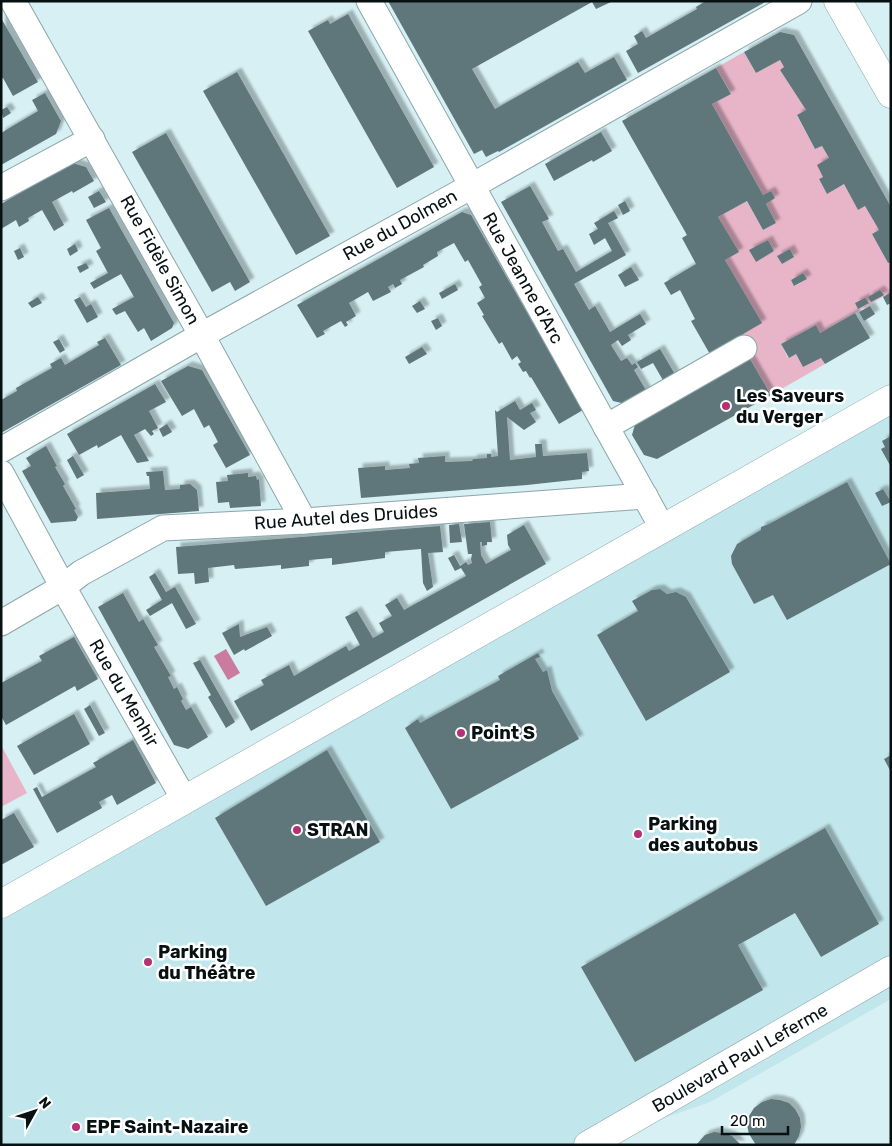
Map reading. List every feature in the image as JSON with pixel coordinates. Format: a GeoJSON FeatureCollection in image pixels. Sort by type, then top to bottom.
{"type":"FeatureCollection","features":[{"type":"Feature","properties":{"kind":"street","name":"Rue Fidèle Simon"},"geometry":{"type":"LineString","coordinates":[[13,1],[202,334],[304,521]]}},
{"type":"Feature","properties":{"kind":"street","name":"Rue Jeanne d'Arc"},"geometry":{"type":"LineString","coordinates":[[370,1],[663,529]]}},
{"type":"Feature","properties":{"kind":"street","name":"Rue du Dolmen"},"geometry":{"type":"LineString","coordinates":[[1,450],[202,334],[472,186],[799,1]]}},
{"type":"Feature","properties":{"kind":"street"},"geometry":{"type":"LineString","coordinates":[[838,1],[891,94]]}},
{"type":"Feature","properties":{"kind":"street"},"geometry":{"type":"LineString","coordinates":[[1,188],[92,140]]}},
{"type":"Feature","properties":{"kind":"street"},"geometry":{"type":"LineString","coordinates":[[606,427],[744,348]]}},
{"type":"Feature","properties":{"kind":"street"},"geometry":{"type":"LineString","coordinates":[[1,904],[891,399]]}},
{"type":"Feature","properties":{"kind":"street","name":"Rue du Menhir"},"geometry":{"type":"LineString","coordinates":[[1,473],[184,799]]}},
{"type":"Feature","properties":{"kind":"street","name":"Rue Autel des Druides"},"geometry":{"type":"LineString","coordinates":[[1,623],[81,573],[163,528],[304,521],[645,496]]}},
{"type":"Feature","properties":{"kind":"street","name":"Boulevard Paul Leferme"},"geometry":{"type":"LineString","coordinates":[[588,1145],[616,1138],[891,970]]}},
{"type":"Feature","properties":{"kind":"shaded area"},"geometry":{"type":"Polygon","coordinates":[[[744,52],[756,73],[780,60],[784,67],[780,70],[806,110],[797,116],[815,149],[822,146],[829,158],[823,177],[819,179],[827,194],[844,184],[858,210],[865,206],[879,230],[872,234],[888,263],[891,261],[891,292],[820,333],[816,325],[781,344],[788,358],[796,354],[803,367],[821,358],[825,364],[771,395],[738,337],[761,323],[725,260],[738,252],[718,217],[747,201],[763,230],[776,223],[766,204],[775,198],[771,191],[763,195],[712,104],[731,93],[716,68],[744,52]],[[768,240],[750,250],[755,261],[774,251],[768,240]],[[790,249],[778,256],[782,264],[794,256],[790,249]],[[803,273],[791,280],[795,286],[807,279],[803,273]]]}},
{"type":"Feature","properties":{"kind":"shaded area"},"geometry":{"type":"Polygon","coordinates":[[[891,406],[891,999],[710,1102],[604,1139],[607,1145],[1,1145],[1,904],[891,406]]]}},
{"type":"Feature","properties":{"kind":"shaded area"},"geometry":{"type":"Polygon","coordinates":[[[226,649],[240,673],[228,680],[214,656],[226,649]]]}},
{"type":"Feature","properties":{"kind":"shaded area"},"geometry":{"type":"Polygon","coordinates":[[[1,745],[27,793],[1,807],[1,745]]]}},
{"type":"Feature","properties":{"kind":"building"},"geometry":{"type":"Polygon","coordinates":[[[388,1],[613,1],[596,9],[592,2],[472,69],[495,109],[578,62],[585,73],[614,57],[627,80],[499,152],[486,157],[482,150],[474,154],[388,1]]]}},
{"type":"Feature","properties":{"kind":"building"},"geometry":{"type":"Polygon","coordinates":[[[706,1],[767,1],[638,73],[626,51],[638,44],[634,36],[642,31],[646,38],[697,9],[696,7],[706,1]]]}},
{"type":"Feature","properties":{"kind":"building"},"geometry":{"type":"Polygon","coordinates":[[[348,14],[434,167],[397,188],[308,31],[328,20],[330,24],[348,14]]]}},
{"type":"Feature","properties":{"kind":"building"},"geometry":{"type":"Polygon","coordinates":[[[1,18],[38,82],[13,96],[3,78],[1,79],[1,18]]]}},
{"type":"Feature","properties":{"kind":"building"},"geometry":{"type":"Polygon","coordinates":[[[780,32],[794,35],[891,207],[891,262],[888,263],[872,234],[879,230],[865,206],[858,210],[844,184],[827,194],[819,179],[823,177],[817,165],[829,158],[822,146],[815,149],[797,115],[806,110],[780,70],[784,67],[780,60],[756,73],[744,52],[780,32]]]}},
{"type":"Feature","properties":{"kind":"building"},"geometry":{"type":"Polygon","coordinates":[[[716,68],[731,94],[712,104],[763,195],[771,191],[775,198],[766,204],[776,223],[763,230],[747,201],[718,217],[739,252],[725,260],[762,323],[738,337],[739,340],[711,356],[691,321],[695,319],[680,290],[671,295],[664,283],[696,264],[682,238],[687,235],[622,121],[716,68]]]}},
{"type":"Feature","properties":{"kind":"building"},"geometry":{"type":"Polygon","coordinates":[[[237,72],[330,236],[296,255],[203,91],[237,72]]]}},
{"type":"Feature","properties":{"kind":"building"},"geometry":{"type":"Polygon","coordinates":[[[45,93],[61,121],[56,134],[1,165],[1,133],[38,111],[32,100],[45,93]]]}},
{"type":"Feature","properties":{"kind":"building"},"geometry":{"type":"Polygon","coordinates":[[[7,107],[11,113],[3,118],[1,110],[7,107]]]}},
{"type":"Feature","properties":{"kind":"building"},"geometry":{"type":"Polygon","coordinates":[[[601,132],[612,151],[554,181],[545,164],[601,132]]]}},
{"type":"Feature","properties":{"kind":"building"},"geometry":{"type":"Polygon","coordinates":[[[166,133],[250,282],[235,291],[230,282],[212,292],[132,152],[166,133]]]}},
{"type":"Feature","properties":{"kind":"building"},"geometry":{"type":"Polygon","coordinates":[[[72,163],[86,167],[94,181],[52,202],[64,225],[54,231],[42,210],[28,218],[29,221],[19,227],[16,220],[1,229],[1,204],[72,163]]]}},
{"type":"Feature","properties":{"kind":"building"},"geometry":{"type":"Polygon","coordinates":[[[530,186],[549,219],[542,222],[558,251],[563,249],[576,272],[612,251],[605,238],[594,245],[589,234],[598,229],[594,223],[614,211],[618,218],[608,223],[626,255],[574,284],[589,310],[595,306],[610,332],[640,314],[646,324],[628,335],[631,340],[622,346],[618,340],[611,345],[621,361],[627,358],[632,365],[635,363],[638,367],[634,370],[647,392],[626,404],[613,401],[501,202],[530,186]]]}},
{"type":"Feature","properties":{"kind":"building"},"geometry":{"type":"Polygon","coordinates":[[[99,191],[106,202],[94,208],[88,197],[99,191]]]}},
{"type":"Feature","properties":{"kind":"building"},"geometry":{"type":"Polygon","coordinates":[[[625,201],[630,211],[623,215],[618,205],[625,201]]]}},
{"type":"Feature","properties":{"kind":"building"},"geometry":{"type":"Polygon","coordinates":[[[109,208],[174,323],[172,328],[151,341],[144,328],[138,332],[125,311],[116,315],[112,309],[134,297],[121,274],[94,289],[90,283],[108,273],[96,251],[101,248],[86,220],[109,208]]]}},
{"type":"Feature","properties":{"kind":"building"},"geometry":{"type":"Polygon","coordinates":[[[462,212],[471,215],[583,410],[559,424],[531,377],[526,371],[523,372],[518,364],[521,362],[517,356],[512,360],[502,342],[499,344],[482,316],[484,315],[477,303],[485,298],[479,287],[482,285],[468,260],[465,262],[454,243],[437,252],[438,256],[423,265],[424,267],[400,280],[402,284],[395,288],[393,284],[388,287],[391,292],[373,301],[368,292],[349,303],[356,316],[346,322],[348,325],[345,327],[341,321],[323,331],[325,334],[317,338],[297,305],[462,212]]]}},
{"type":"Feature","properties":{"kind":"building"},"geometry":{"type":"Polygon","coordinates":[[[768,240],[774,251],[756,262],[749,250],[768,240]]]}},
{"type":"Feature","properties":{"kind":"building"},"geometry":{"type":"Polygon","coordinates":[[[75,244],[78,251],[70,256],[67,249],[75,244]]]}},
{"type":"Feature","properties":{"kind":"building"},"geometry":{"type":"Polygon","coordinates":[[[20,248],[24,257],[18,260],[14,251],[20,248]]]}},
{"type":"Feature","properties":{"kind":"building"},"geometry":{"type":"Polygon","coordinates":[[[790,249],[794,257],[782,264],[777,256],[790,249]]]}},
{"type":"Feature","properties":{"kind":"building"},"geometry":{"type":"Polygon","coordinates":[[[86,263],[89,268],[80,273],[77,267],[86,263]]]}},
{"type":"Feature","properties":{"kind":"building"},"geometry":{"type":"Polygon","coordinates":[[[631,267],[639,280],[625,287],[618,275],[631,267]]]}},
{"type":"Feature","properties":{"kind":"building"},"geometry":{"type":"Polygon","coordinates":[[[803,273],[807,279],[794,286],[791,280],[803,273]]]}},
{"type":"Feature","properties":{"kind":"building"},"geometry":{"type":"Polygon","coordinates":[[[455,284],[458,290],[442,299],[439,293],[455,284]]]}},
{"type":"Feature","properties":{"kind":"building"},"geometry":{"type":"Polygon","coordinates":[[[880,290],[884,295],[871,302],[868,297],[880,290]]]}},
{"type":"Feature","properties":{"kind":"building"},"geometry":{"type":"Polygon","coordinates":[[[891,292],[891,303],[887,305],[883,297],[891,292]]]}},
{"type":"Feature","properties":{"kind":"building"},"geometry":{"type":"Polygon","coordinates":[[[38,297],[42,303],[32,308],[28,303],[38,297]]]}},
{"type":"Feature","properties":{"kind":"building"},"geometry":{"type":"Polygon","coordinates":[[[80,297],[86,307],[91,304],[98,317],[87,323],[74,300],[80,297]]]}},
{"type":"Feature","properties":{"kind":"building"},"geometry":{"type":"Polygon","coordinates":[[[865,298],[869,303],[858,309],[855,303],[865,298]]]}},
{"type":"Feature","properties":{"kind":"building"},"geometry":{"type":"Polygon","coordinates":[[[420,301],[425,309],[417,313],[412,306],[420,301]]]}},
{"type":"Feature","properties":{"kind":"building"},"geometry":{"type":"Polygon","coordinates":[[[870,306],[875,314],[864,321],[859,312],[870,306]]]}},
{"type":"Feature","properties":{"kind":"building"},"geometry":{"type":"Polygon","coordinates":[[[855,313],[870,338],[825,364],[821,358],[803,367],[796,354],[789,358],[781,344],[816,325],[820,333],[855,313]]]}},
{"type":"Feature","properties":{"kind":"building"},"geometry":{"type":"Polygon","coordinates":[[[438,318],[442,326],[436,330],[431,321],[438,318]]]}},
{"type":"Feature","properties":{"kind":"building"},"geometry":{"type":"Polygon","coordinates":[[[105,338],[121,365],[1,433],[1,400],[17,391],[16,388],[52,368],[50,364],[61,358],[65,365],[99,345],[97,342],[105,338]]]}},
{"type":"Feature","properties":{"kind":"building"},"geometry":{"type":"Polygon","coordinates":[[[59,339],[65,350],[60,353],[53,342],[59,339]]]}},
{"type":"Feature","properties":{"kind":"building"},"geometry":{"type":"Polygon","coordinates":[[[422,347],[427,354],[409,364],[405,357],[422,347]]]}},
{"type":"Feature","properties":{"kind":"building"},"geometry":{"type":"Polygon","coordinates":[[[660,349],[676,376],[664,382],[653,363],[641,369],[637,362],[660,349]]]}},
{"type":"Feature","properties":{"kind":"building"},"geometry":{"type":"Polygon","coordinates":[[[749,357],[771,395],[657,459],[644,455],[632,435],[636,421],[749,357]]]}},
{"type":"Feature","properties":{"kind":"building"},"geometry":{"type":"Polygon","coordinates":[[[188,366],[202,370],[250,455],[226,468],[213,445],[218,442],[209,425],[204,428],[194,409],[182,416],[161,381],[188,366]]]}},
{"type":"Feature","properties":{"kind":"building"},"geometry":{"type":"Polygon","coordinates":[[[155,384],[166,402],[149,411],[158,428],[152,431],[154,434],[151,436],[145,429],[134,435],[149,461],[137,463],[121,435],[98,448],[97,445],[79,455],[67,434],[155,384]]]}},
{"type":"Feature","properties":{"kind":"building"},"geometry":{"type":"Polygon","coordinates":[[[515,401],[520,410],[532,403],[536,410],[530,413],[536,422],[524,430],[507,417],[510,460],[536,457],[535,444],[542,444],[543,456],[587,453],[589,471],[582,472],[582,479],[361,498],[358,468],[385,466],[385,470],[410,468],[409,464],[419,463],[418,458],[445,456],[445,462],[472,461],[473,459],[487,458],[487,454],[491,454],[491,457],[498,456],[495,410],[497,412],[515,401]]]}},
{"type":"Feature","properties":{"kind":"building"},"geometry":{"type":"Polygon","coordinates":[[[167,424],[172,432],[163,437],[159,429],[167,424]]]}},
{"type":"Feature","properties":{"kind":"building"},"geometry":{"type":"Polygon","coordinates":[[[891,436],[891,467],[881,449],[885,447],[882,441],[891,436]]]}},
{"type":"Feature","properties":{"kind":"building"},"geometry":{"type":"Polygon","coordinates":[[[46,446],[65,484],[63,486],[76,509],[74,510],[78,517],[76,521],[51,523],[22,471],[31,466],[26,458],[46,446]]]}},
{"type":"Feature","properties":{"kind":"building"},"geometry":{"type":"Polygon","coordinates":[[[73,456],[84,475],[77,479],[67,460],[73,456]]]}},
{"type":"Feature","properties":{"kind":"building"},"geometry":{"type":"Polygon","coordinates":[[[163,471],[165,490],[180,489],[180,485],[190,484],[197,490],[199,511],[97,519],[96,493],[150,489],[149,476],[147,476],[146,472],[163,471]]]}},
{"type":"Feature","properties":{"kind":"building"},"geometry":{"type":"Polygon","coordinates":[[[248,473],[248,477],[256,476],[257,480],[259,479],[261,506],[230,508],[229,502],[218,503],[216,482],[228,481],[227,475],[248,473]]]}},
{"type":"Feature","properties":{"kind":"building"},"geometry":{"type":"Polygon","coordinates":[[[847,482],[891,564],[787,620],[773,595],[754,604],[732,564],[731,556],[737,544],[761,530],[761,527],[847,482]]]}},
{"type":"Feature","properties":{"kind":"building"},"geometry":{"type":"Polygon","coordinates":[[[883,489],[891,502],[882,506],[875,493],[883,489]]]}},
{"type":"Feature","properties":{"kind":"building"},"geometry":{"type":"Polygon","coordinates":[[[490,522],[492,542],[487,542],[487,545],[482,546],[482,542],[480,542],[481,555],[486,564],[511,550],[508,545],[507,535],[524,525],[546,564],[251,731],[234,701],[264,685],[261,680],[289,665],[294,676],[346,646],[349,651],[360,645],[345,617],[357,611],[373,638],[384,632],[379,623],[392,616],[385,605],[397,598],[404,610],[466,576],[461,568],[455,571],[448,558],[454,555],[460,566],[466,562],[468,565],[472,563],[472,554],[468,554],[464,524],[490,522]]]}},
{"type":"Feature","properties":{"kind":"building"},"geometry":{"type":"Polygon","coordinates":[[[459,524],[462,542],[450,543],[449,525],[459,524]]]}},
{"type":"Feature","properties":{"kind":"building"},"geometry":{"type":"Polygon","coordinates":[[[440,526],[443,552],[428,553],[433,587],[427,591],[423,583],[421,549],[385,552],[385,558],[332,565],[332,558],[309,560],[309,566],[281,569],[281,565],[235,569],[234,565],[208,568],[209,582],[195,584],[194,573],[178,574],[176,547],[440,526]]]}},
{"type":"Feature","properties":{"kind":"building"},"geometry":{"type":"Polygon","coordinates":[[[155,573],[166,592],[175,587],[196,624],[186,629],[172,603],[150,616],[146,610],[162,600],[149,577],[155,573]]]}},
{"type":"Feature","properties":{"kind":"building"},"geometry":{"type":"Polygon","coordinates":[[[660,589],[667,594],[676,592],[686,597],[730,672],[646,721],[597,635],[638,611],[632,601],[652,590],[660,589]]]}},
{"type":"Feature","properties":{"kind":"building"},"geometry":{"type":"Polygon","coordinates":[[[123,593],[139,622],[143,619],[158,645],[154,647],[171,676],[168,677],[174,689],[177,687],[186,710],[191,707],[208,737],[188,749],[174,745],[98,607],[123,593]]]}},
{"type":"Feature","properties":{"kind":"building"},"geometry":{"type":"Polygon","coordinates":[[[239,624],[240,637],[267,627],[272,636],[234,655],[222,633],[239,624]]]}},
{"type":"Feature","properties":{"kind":"building"},"geometry":{"type":"Polygon","coordinates":[[[74,637],[98,679],[77,691],[75,686],[6,725],[1,716],[1,683],[42,661],[39,656],[74,637]]]}},
{"type":"Feature","properties":{"kind":"building"},"geometry":{"type":"Polygon","coordinates":[[[538,653],[540,657],[535,659],[543,672],[547,670],[552,691],[579,739],[451,809],[405,728],[418,719],[420,723],[500,680],[498,676],[538,653]]]}},
{"type":"Feature","properties":{"kind":"building"},"geometry":{"type":"Polygon","coordinates":[[[200,660],[235,722],[226,728],[208,697],[211,695],[193,663],[200,660]]]}},
{"type":"Feature","properties":{"kind":"building"},"geometry":{"type":"Polygon","coordinates":[[[90,705],[105,733],[99,736],[84,709],[90,705]]]}},
{"type":"Feature","properties":{"kind":"building"},"geometry":{"type":"Polygon","coordinates":[[[74,714],[90,744],[34,775],[17,746],[74,714]]]}},
{"type":"Feature","properties":{"kind":"building"},"geometry":{"type":"Polygon","coordinates":[[[133,740],[156,783],[117,805],[112,795],[99,802],[102,808],[57,833],[33,789],[37,787],[42,797],[96,767],[93,763],[133,740]]]}},
{"type":"Feature","properties":{"kind":"building","name":"STRAN"},"geometry":{"type":"Polygon","coordinates":[[[327,750],[380,842],[266,906],[215,818],[327,750]]]}},
{"type":"Feature","properties":{"kind":"building"},"geometry":{"type":"Polygon","coordinates":[[[891,755],[891,772],[884,759],[891,755]]]}},
{"type":"Feature","properties":{"kind":"building"},"geometry":{"type":"Polygon","coordinates":[[[14,813],[34,847],[1,865],[1,820],[14,813]]]}},
{"type":"Feature","properties":{"kind":"building"},"geometry":{"type":"Polygon","coordinates":[[[825,828],[879,924],[821,957],[795,913],[738,945],[763,990],[635,1062],[581,967],[825,828]]]}},
{"type":"Feature","properties":{"kind":"building"},"geometry":{"type":"Polygon","coordinates":[[[771,1099],[789,1103],[800,1118],[799,1136],[794,1145],[756,1145],[749,1134],[747,1125],[749,1116],[754,1108],[762,1102],[771,1099]]]}},
{"type":"Feature","properties":{"kind":"building"},"geometry":{"type":"Polygon","coordinates":[[[714,1132],[732,1136],[741,1145],[696,1145],[705,1135],[714,1132]]]}},
{"type":"Feature","properties":{"kind":"place","name":"Les Saveurs du Verger"},"geometry":{"type":"Point","coordinates":[726,406]}},
{"type":"Feature","properties":{"kind":"place","name":"Point S"},"geometry":{"type":"Point","coordinates":[461,733]}},
{"type":"Feature","properties":{"kind":"place","name":"STRAN"},"geometry":{"type":"Point","coordinates":[297,830]}},
{"type":"Feature","properties":{"kind":"place","name":"Parking des autobus"},"geometry":{"type":"Point","coordinates":[638,834]}},
{"type":"Feature","properties":{"kind":"place","name":"Parking du Théâtre"},"geometry":{"type":"Point","coordinates":[148,962]}},
{"type":"Feature","properties":{"kind":"place","name":"EPF Saint-Nazaire"},"geometry":{"type":"Point","coordinates":[76,1127]}}]}
